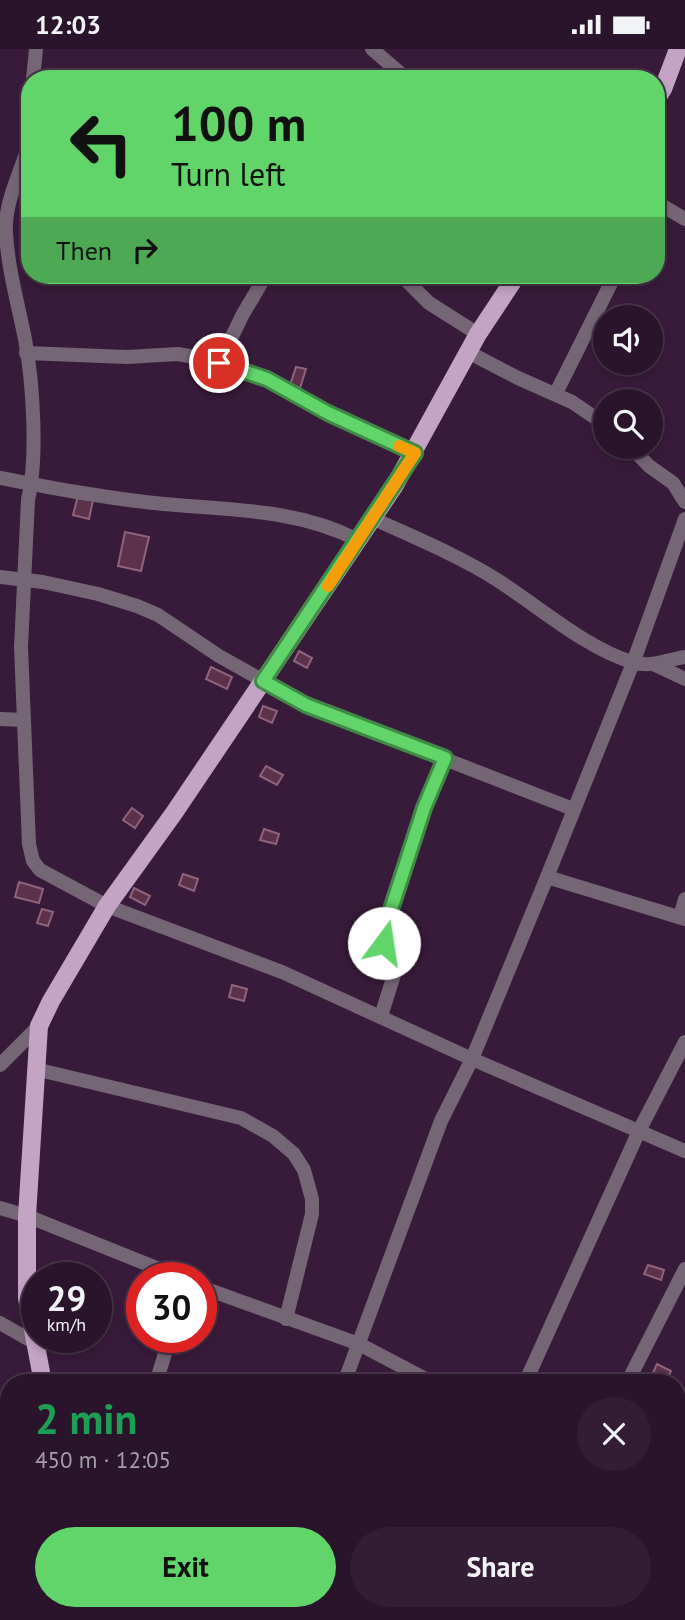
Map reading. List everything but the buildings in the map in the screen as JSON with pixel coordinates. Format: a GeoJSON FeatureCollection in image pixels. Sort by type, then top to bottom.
{"type":"FeatureCollection","features":[{"type":"Feature","properties":{"kind":"main road"},"geometry":{"type":"LineString","coordinates":[[665,84],[678,49]]}},
{"type":"Feature","properties":{"kind":"main road"},"geometry":{"type":"LineString","coordinates":[[27,1262],[27,1216],[36,1069],[40,1026],[51,1000],[107,906],[263,681],[415,453],[478,334],[511,284]]}},
{"type":"Feature","properties":{"kind":"main road"},"geometry":{"type":"LineString","coordinates":[[37,1353],[41,1374]]}},
{"type":"Feature","properties":{"kind":"street"},"geometry":{"type":"LineString","coordinates":[[34,70],[36,49]]}},
{"type":"Feature","properties":{"kind":"street"},"geometry":{"type":"LineString","coordinates":[[372,49],[396,70]]}},
{"type":"Feature","properties":{"kind":"street"},"geometry":{"type":"LineString","coordinates":[[21,167],[3,221],[26,353],[32,427],[32,484],[28,500],[21,647],[29,844],[33,861],[40,870],[107,906],[282,972],[472,1059],[685,1151]]}},
{"type":"Feature","properties":{"kind":"street"},"geometry":{"type":"LineString","coordinates":[[665,207],[685,219]]}},
{"type":"Feature","properties":{"kind":"street"},"geometry":{"type":"LineString","coordinates":[[219,363],[261,284]]}},
{"type":"Feature","properties":{"kind":"street"},"geometry":{"type":"LineString","coordinates":[[410,284],[429,303],[478,334]]}},
{"type":"Feature","properties":{"kind":"street"},"geometry":{"type":"LineString","coordinates":[[556,393],[610,284]]}},
{"type":"Feature","properties":{"kind":"street"},"geometry":{"type":"LineString","coordinates":[[468,352],[518,378],[556,393],[593,417]]}},
{"type":"Feature","properties":{"kind":"street"},"geometry":{"type":"LineString","coordinates":[[26,353],[127,357],[178,354],[219,363],[267,379],[328,413],[415,453]]}},
{"type":"Feature","properties":{"kind":"street"},"geometry":{"type":"LineString","coordinates":[[642,459],[673,482],[685,502]]}},
{"type":"Feature","properties":{"kind":"street"},"geometry":{"type":"LineString","coordinates":[[0,478],[161,504],[234,509],[301,518],[335,528],[358,540]]}},
{"type":"Feature","properties":{"kind":"street"},"geometry":{"type":"LineString","coordinates":[[372,518],[451,554],[603,649],[633,663],[653,664],[685,657]]}},
{"type":"Feature","properties":{"kind":"street"},"geometry":{"type":"LineString","coordinates":[[347,1374],[441,1121],[472,1059],[547,877],[633,663],[685,519]]}},
{"type":"Feature","properties":{"kind":"street"},"geometry":{"type":"LineString","coordinates":[[0,577],[98,594],[158,615],[219,656],[306,705],[573,809]]}},
{"type":"Feature","properties":{"kind":"street"},"geometry":{"type":"LineString","coordinates":[[653,664],[685,679]]}},
{"type":"Feature","properties":{"kind":"street"},"geometry":{"type":"LineString","coordinates":[[0,719],[23,719]]}},
{"type":"Feature","properties":{"kind":"street"},"geometry":{"type":"LineString","coordinates":[[381,1016],[401,953],[384,943],[382,937],[424,808],[445,758]]}},
{"type":"Feature","properties":{"kind":"street"},"geometry":{"type":"LineString","coordinates":[[547,877],[682,918],[685,899]]}},
{"type":"Feature","properties":{"kind":"street"},"geometry":{"type":"LineString","coordinates":[[0,1065],[40,1026]]}},
{"type":"Feature","properties":{"kind":"street"},"geometry":{"type":"LineString","coordinates":[[529,1374],[639,1131],[685,1042]]}},
{"type":"Feature","properties":{"kind":"street"},"geometry":{"type":"LineString","coordinates":[[36,1069],[241,1118],[273,1136],[294,1154],[304,1170],[312,1199],[312,1215],[286,1318]]}},
{"type":"Feature","properties":{"kind":"street"},"geometry":{"type":"LineString","coordinates":[[0,1208],[27,1216],[142,1262]]}},
{"type":"Feature","properties":{"kind":"street"},"geometry":{"type":"LineString","coordinates":[[632,1374],[685,1269]]}},
{"type":"Feature","properties":{"kind":"street"},"geometry":{"type":"LineString","coordinates":[[217,1293],[359,1344],[416,1374]]}},
{"type":"Feature","properties":{"kind":"street"},"geometry":{"type":"LineString","coordinates":[[0,1323],[21,1335]]}},
{"type":"Feature","properties":{"kind":"street"},"geometry":{"type":"LineString","coordinates":[[159,1374],[165,1353]]}},
{"type":"Feature","properties":{"kind":"slow traffic"},"geometry":{"type":"LineString","coordinates":[[328,586],[415,453],[399,446]]}},
{"type":"Feature","properties":{"kind":"route"},"geometry":{"type":"LineString","coordinates":[[219,363],[267,379],[328,413],[415,453],[263,681],[306,705],[445,758],[412,842],[382,937],[384,943]]}}]}
